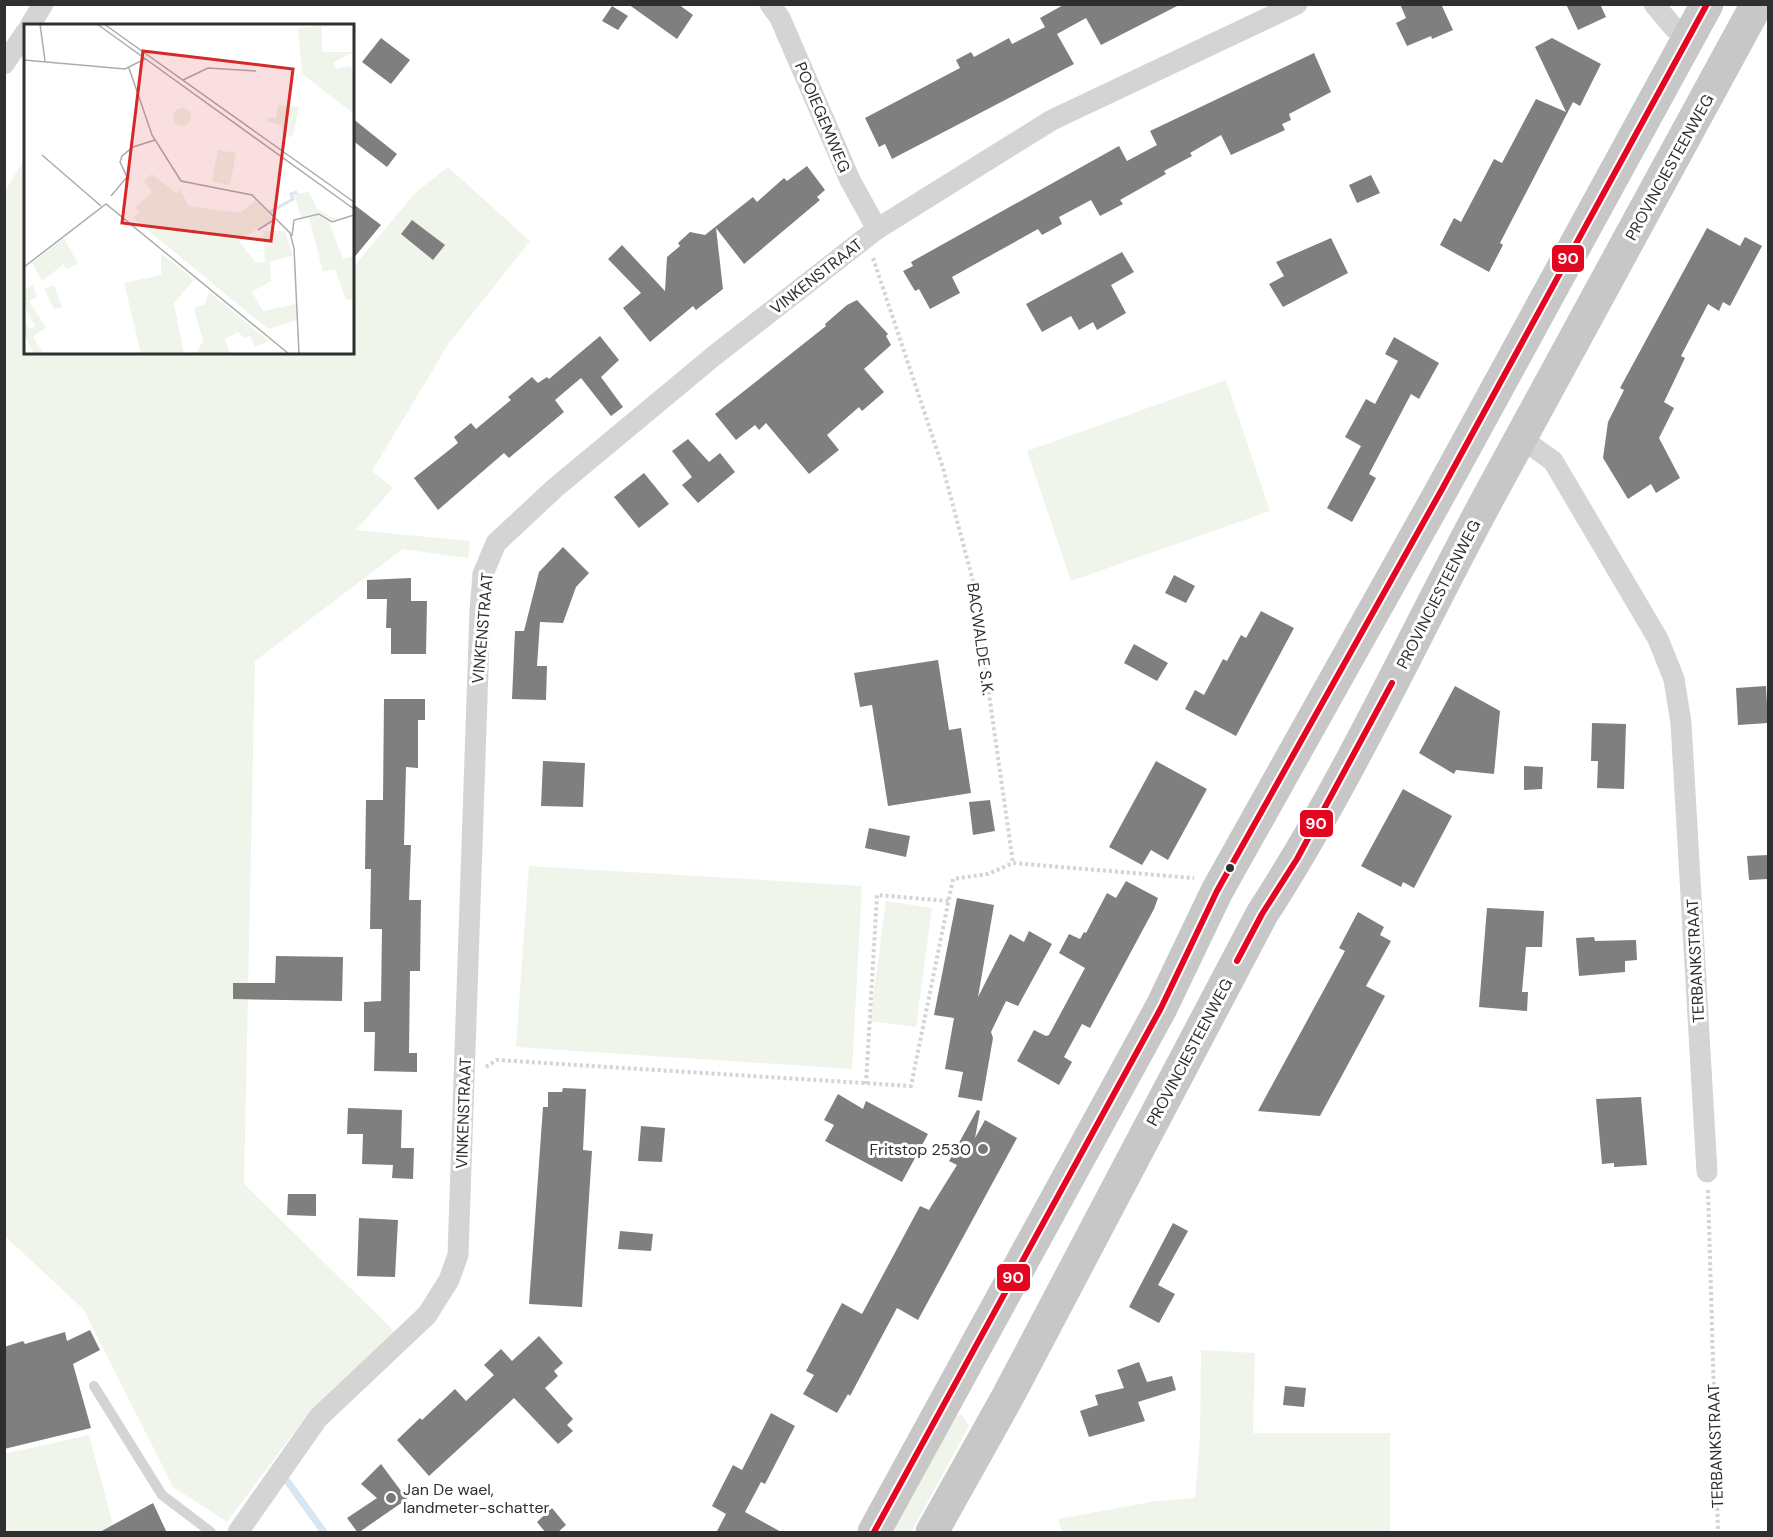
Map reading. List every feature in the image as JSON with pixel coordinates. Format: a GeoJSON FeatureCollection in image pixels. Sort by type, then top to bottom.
{"type":"FeatureCollection","features":[{"type":"Feature","properties":{"kind":"main road"},"geometry":{"type":"LineString","coordinates":[[874,1533],[1161,1008],[1217,891],[1441,491],[1707,4]]}},
{"type":"Feature","properties":{"kind":"main road","name":"PROVINCIESTEENWEG"},"geometry":{"type":"LineString","coordinates":[[932,1533],[1008,1396],[1262,914],[1297,859],[1521,438],[1757,4]]}},
{"type":"Feature","properties":{"kind":"main road"},"geometry":{"type":"LineString","coordinates":[[1663,83],[1678,70],[1695,73],[1700,86],[1688,111],[1688,132]]}},
{"type":"Feature","properties":{"kind":"main road"},"geometry":{"type":"LineString","coordinates":[[1261,812],[1250,857],[1259,870],[1272,877],[1297,859]]}},
{"type":"Feature","properties":{"kind":"street"},"geometry":{"type":"LineString","coordinates":[[31,24],[43,4]]}},
{"type":"Feature","properties":{"kind":"street","name":"POOIEGEMWEG"},"geometry":{"type":"LineString","coordinates":[[770,4],[780,18],[872,233]]}},
{"type":"Feature","properties":{"kind":"street","name":"VINKENSTRAAT"},"geometry":{"type":"LineString","coordinates":[[238,1533],[318,1418],[427,1315],[440,1299],[458,1255],[480,611],[483,574],[496,543],[555,488],[715,355],[872,233],[925,196],[1052,120],[1297,4]]}},
{"type":"Feature","properties":{"kind":"street"},"geometry":{"type":"LineString","coordinates":[[1654,4],[1674,28],[1691,33]]}},
{"type":"Feature","properties":{"kind":"street"},"geometry":{"type":"LineString","coordinates":[[4,64],[24,35]]}},
{"type":"Feature","properties":{"kind":"street","name":"TERBANKSTRAAT"},"geometry":{"type":"LineString","coordinates":[[1521,438],[1553,461],[1658,639],[1674,679],[1681,723],[1707,1172]]}},
{"type":"Feature","properties":{"kind":"lane"},"geometry":{"type":"LineString","coordinates":[[94,1386],[162,1495],[211,1533]]}},
{"type":"Feature","properties":{"kind":"path","name":"BACWALDE S.K."},"geometry":{"type":"LineString","coordinates":[[872,233],[943,468],[973,581],[1013,863]]}},
{"type":"Feature","properties":{"kind":"path"},"geometry":{"type":"LineString","coordinates":[[481,1071],[497,1060],[911,1086],[954,879],[988,874],[1013,863],[1194,878],[1202,885]]}},
{"type":"Feature","properties":{"kind":"path"},"geometry":{"type":"LineString","coordinates":[[866,1084],[877,895],[949,901]]}},
{"type":"Feature","properties":{"kind":"path","name":"TERBANKSTRAAT"},"geometry":{"type":"LineString","coordinates":[[1707,1172],[1718,1533]]}},
{"type":"Feature","properties":{"kind":"shaded area"},"geometry":{"type":"Polygon","coordinates":[[[24,160],[24,354],[354,354],[354,262],[356,264],[414,194],[448,167],[530,241],[449,343],[372,471],[393,488],[356,530],[470,541],[468,558],[403,549],[255,661],[244,1184],[395,1332],[310,1411],[227,1522],[173,1487],[84,1310],[5,1236],[4,193],[24,160]]]}},
{"type":"Feature","properties":{"kind":"shaded area"},"geometry":{"type":"Polygon","coordinates":[[[1226,380],[1270,511],[1071,581],[1027,451],[1226,380]]]}},
{"type":"Feature","properties":{"kind":"shaded area"},"geometry":{"type":"Polygon","coordinates":[[[529,866],[862,886],[852,1069],[516,1047],[529,866]]]}},
{"type":"Feature","properties":{"kind":"shaded area"},"geometry":{"type":"Polygon","coordinates":[[[886,901],[932,908],[916,1027],[870,1021],[886,901]]]}},
{"type":"Feature","properties":{"kind":"shaded area"},"geometry":{"type":"Polygon","coordinates":[[[1201,1350],[1255,1353],[1253,1433],[1390,1433],[1390,1532],[1062,1532],[1058,1519],[1156,1501],[1195,1498],[1200,1438],[1201,1350]]]}},
{"type":"Feature","properties":{"kind":"shaded area"},"geometry":{"type":"Polygon","coordinates":[[[962,1415],[969,1426],[911,1532],[890,1532],[953,1417],[962,1415]]]}},
{"type":"Feature","properties":{"kind":"shaded area"},"geometry":{"type":"Polygon","coordinates":[[[89,1435],[115,1532],[5,1532],[4,1454],[89,1435]]]}},
{"type":"Feature","properties":{"kind":"building"},"geometry":{"type":"Polygon","coordinates":[[[628,4],[678,4],[693,15],[677,39],[628,4]]]}},
{"type":"Feature","properties":{"kind":"building"},"geometry":{"type":"Polygon","coordinates":[[[1065,4],[1181,4],[1101,45],[1086,18],[1057,34],[1074,64],[892,159],[885,144],[879,147],[865,118],[960,68],[956,60],[971,52],[974,57],[1009,38],[1012,44],[1045,27],[1040,18],[1065,4]]]}},
{"type":"Feature","properties":{"kind":"building"},"geometry":{"type":"Polygon","coordinates":[[[1400,4],[1441,4],[1453,30],[1407,46],[1396,23],[1406,18],[1400,4]]]}},
{"type":"Feature","properties":{"kind":"building"},"geometry":{"type":"Polygon","coordinates":[[[1566,4],[1600,4],[1606,17],[1578,30],[1566,4]]]}},
{"type":"Feature","properties":{"kind":"building"},"geometry":{"type":"Polygon","coordinates":[[[612,6],[628,16],[618,30],[602,21],[612,6]]]}},
{"type":"Feature","properties":{"kind":"building"},"geometry":{"type":"Polygon","coordinates":[[[381,38],[410,60],[391,84],[362,62],[381,38]]]}},
{"type":"Feature","properties":{"kind":"building"},"geometry":{"type":"Polygon","coordinates":[[[1552,38],[1601,64],[1580,106],[1573,102],[1500,243],[1503,245],[1489,272],[1440,245],[1454,218],[1461,222],[1494,159],[1502,163],[1536,99],[1566,112],[1535,47],[1552,38]]]}},
{"type":"Feature","properties":{"kind":"building"},"geometry":{"type":"Polygon","coordinates":[[[1314,53],[1331,92],[1289,114],[1291,120],[1282,124],[1285,130],[1231,155],[1221,135],[1190,153],[1192,156],[1164,171],[1166,174],[1120,200],[1123,204],[1100,216],[1091,200],[1059,217],[1062,224],[1042,235],[1038,229],[952,277],[960,293],[930,309],[919,289],[915,291],[903,271],[913,266],[911,262],[1119,146],[1127,161],[1157,145],[1150,131],[1314,53]]]}},
{"type":"Feature","properties":{"kind":"building"},"geometry":{"type":"Polygon","coordinates":[[[354,120],[397,154],[387,167],[354,142],[354,120]]]}},
{"type":"Feature","properties":{"kind":"building"},"geometry":{"type":"Polygon","coordinates":[[[807,166],[825,190],[817,197],[820,200],[744,264],[716,228],[723,289],[696,310],[693,306],[650,342],[623,308],[641,293],[608,259],[622,245],[665,291],[667,257],[680,246],[678,243],[690,232],[705,235],[753,197],[757,202],[784,178],[787,181],[807,166]]]}},
{"type":"Feature","properties":{"kind":"building"},"geometry":{"type":"Polygon","coordinates":[[[1371,175],[1380,193],[1357,203],[1349,185],[1371,175]]]}},
{"type":"Feature","properties":{"kind":"building"},"geometry":{"type":"Polygon","coordinates":[[[354,205],[381,225],[354,258],[354,205]]]}},
{"type":"Feature","properties":{"kind":"building"},"geometry":{"type":"Polygon","coordinates":[[[412,220],[445,245],[433,260],[401,234],[412,220]]]}},
{"type":"Feature","properties":{"kind":"building"},"geometry":{"type":"Polygon","coordinates":[[[1707,228],[1740,246],[1745,237],[1762,246],[1730,306],[1723,302],[1719,311],[1708,304],[1681,356],[1685,358],[1664,402],[1674,408],[1659,438],[1680,478],[1656,493],[1651,484],[1628,499],[1603,458],[1608,422],[1624,390],[1620,388],[1707,228]]]}},
{"type":"Feature","properties":{"kind":"building"},"geometry":{"type":"Polygon","coordinates":[[[1331,238],[1348,273],[1283,307],[1269,284],[1284,276],[1276,262],[1331,238]]]}},
{"type":"Feature","properties":{"kind":"building"},"geometry":{"type":"Polygon","coordinates":[[[1122,252],[1134,272],[1111,285],[1126,313],[1097,330],[1093,322],[1079,330],[1071,316],[1042,332],[1026,304],[1122,252]]]}},
{"type":"Feature","properties":{"kind":"building"},"geometry":{"type":"Polygon","coordinates":[[[857,300],[888,334],[886,336],[891,345],[864,369],[884,392],[862,411],[859,407],[827,435],[839,450],[809,474],[766,423],[759,430],[755,425],[736,440],[715,414],[826,326],[825,324],[847,305],[857,300]]]}},
{"type":"Feature","properties":{"kind":"building"},"geometry":{"type":"Polygon","coordinates":[[[600,336],[619,360],[601,377],[623,407],[611,416],[581,378],[555,400],[564,412],[509,458],[504,453],[438,510],[414,478],[458,443],[454,437],[471,423],[476,429],[511,400],[508,397],[532,377],[538,383],[547,377],[549,379],[600,336]]]}},
{"type":"Feature","properties":{"kind":"building"},"geometry":{"type":"Polygon","coordinates":[[[1394,337],[1439,363],[1419,399],[1411,394],[1369,474],[1376,478],[1352,522],[1327,508],[1361,446],[1345,437],[1366,399],[1375,404],[1398,361],[1385,354],[1394,337]]]}},
{"type":"Feature","properties":{"kind":"building"},"geometry":{"type":"Polygon","coordinates":[[[688,439],[709,462],[720,453],[735,472],[698,503],[682,485],[692,477],[672,451],[688,439]]]}},
{"type":"Feature","properties":{"kind":"building"},"geometry":{"type":"Polygon","coordinates":[[[644,473],[669,504],[639,528],[614,497],[644,473]]]}},
{"type":"Feature","properties":{"kind":"building"},"geometry":{"type":"Polygon","coordinates":[[[563,547],[589,573],[576,587],[563,623],[540,622],[537,666],[547,666],[546,700],[512,699],[515,631],[524,631],[539,572],[563,547]]]}},
{"type":"Feature","properties":{"kind":"building"},"geometry":{"type":"Polygon","coordinates":[[[1174,575],[1195,586],[1186,603],[1165,593],[1174,575]]]}},
{"type":"Feature","properties":{"kind":"building"},"geometry":{"type":"Polygon","coordinates":[[[411,578],[411,601],[427,601],[426,654],[391,654],[391,628],[386,628],[387,599],[367,599],[367,580],[411,578]]]}},
{"type":"Feature","properties":{"kind":"building"},"geometry":{"type":"Polygon","coordinates":[[[1261,611],[1294,628],[1236,736],[1185,709],[1195,690],[1204,695],[1223,659],[1227,661],[1241,635],[1246,638],[1261,611]]]}},
{"type":"Feature","properties":{"kind":"building"},"geometry":{"type":"Polygon","coordinates":[[[1134,644],[1168,663],[1157,681],[1124,663],[1134,644]]]}},
{"type":"Feature","properties":{"kind":"building"},"geometry":{"type":"Polygon","coordinates":[[[938,660],[949,730],[961,728],[971,793],[888,806],[872,705],[860,707],[854,673],[938,660]]]}},
{"type":"Feature","properties":{"kind":"building"},"geometry":{"type":"Polygon","coordinates":[[[1455,686],[1500,711],[1494,774],[1456,770],[1454,774],[1419,753],[1455,686]]]}},
{"type":"Feature","properties":{"kind":"building"},"geometry":{"type":"Polygon","coordinates":[[[1766,686],[1768,723],[1738,725],[1736,688],[1766,686]]]}},
{"type":"Feature","properties":{"kind":"building"},"geometry":{"type":"Polygon","coordinates":[[[384,699],[425,699],[425,720],[418,720],[418,768],[406,767],[404,845],[411,845],[409,900],[421,900],[420,971],[410,971],[409,1053],[417,1053],[417,1072],[374,1071],[375,1032],[364,1032],[364,1002],[381,1001],[382,929],[370,929],[371,869],[365,869],[366,800],[383,800],[384,699]]]}},
{"type":"Feature","properties":{"kind":"building"},"geometry":{"type":"Polygon","coordinates":[[[1592,723],[1626,724],[1624,789],[1597,788],[1598,761],[1591,761],[1592,723]]]}},
{"type":"Feature","properties":{"kind":"building"},"geometry":{"type":"Polygon","coordinates":[[[543,761],[585,763],[583,807],[541,806],[543,761]]]}},
{"type":"Feature","properties":{"kind":"building"},"geometry":{"type":"Polygon","coordinates":[[[1156,761],[1207,789],[1168,860],[1151,850],[1142,865],[1109,847],[1156,761]]]}},
{"type":"Feature","properties":{"kind":"building"},"geometry":{"type":"Polygon","coordinates":[[[1524,766],[1543,767],[1542,789],[1524,790],[1524,766]]]}},
{"type":"Feature","properties":{"kind":"building"},"geometry":{"type":"Polygon","coordinates":[[[1403,789],[1452,816],[1414,888],[1403,882],[1401,887],[1361,866],[1403,789]]]}},
{"type":"Feature","properties":{"kind":"building"},"geometry":{"type":"Polygon","coordinates":[[[990,800],[995,831],[973,835],[969,802],[990,800]]]}},
{"type":"Feature","properties":{"kind":"building"},"geometry":{"type":"Polygon","coordinates":[[[869,828],[910,836],[906,857],[865,848],[869,828]]]}},
{"type":"Feature","properties":{"kind":"building"},"geometry":{"type":"Polygon","coordinates":[[[1768,855],[1768,879],[1749,880],[1747,856],[1768,855]]]}},
{"type":"Feature","properties":{"kind":"building"},"geometry":{"type":"Polygon","coordinates":[[[1126,881],[1158,898],[1090,1028],[1082,1024],[1064,1057],[1072,1062],[1059,1085],[1017,1061],[1034,1030],[1046,1036],[1049,1035],[1085,968],[1059,953],[1069,934],[1080,939],[1084,932],[1086,933],[1107,893],[1116,898],[1126,881]]]}},
{"type":"Feature","properties":{"kind":"building"},"geometry":{"type":"Polygon","coordinates":[[[957,898],[994,905],[978,997],[1010,934],[1024,942],[1029,931],[1052,944],[1018,1006],[1006,1001],[991,1032],[993,1038],[982,1101],[958,1097],[963,1072],[945,1069],[954,1018],[934,1015],[957,898]]]}},
{"type":"Feature","properties":{"kind":"building"},"geometry":{"type":"Polygon","coordinates":[[[1487,908],[1544,911],[1542,947],[1526,947],[1522,992],[1528,992],[1527,1011],[1479,1007],[1487,908]]]}},
{"type":"Feature","properties":{"kind":"building"},"geometry":{"type":"Polygon","coordinates":[[[1358,912],[1384,927],[1380,935],[1391,941],[1366,986],[1385,996],[1320,1116],[1258,1111],[1345,951],[1339,948],[1358,912]]]}},
{"type":"Feature","properties":{"kind":"building"},"geometry":{"type":"Polygon","coordinates":[[[1594,937],[1595,941],[1636,940],[1637,960],[1625,961],[1625,972],[1579,976],[1576,938],[1594,937]]]}},
{"type":"Feature","properties":{"kind":"building"},"geometry":{"type":"Polygon","coordinates":[[[276,956],[343,957],[342,1001],[233,999],[233,983],[275,983],[276,956]]]}},
{"type":"Feature","properties":{"kind":"building"},"geometry":{"type":"Polygon","coordinates":[[[563,1088],[586,1089],[583,1150],[592,1151],[582,1307],[529,1304],[543,1107],[548,1107],[548,1092],[562,1092],[563,1088]]]}},
{"type":"Feature","properties":{"kind":"building"},"geometry":{"type":"Polygon","coordinates":[[[838,1094],[863,1109],[866,1101],[928,1134],[902,1182],[825,1141],[834,1125],[824,1120],[838,1094]]]}},
{"type":"Feature","properties":{"kind":"building"},"geometry":{"type":"Polygon","coordinates":[[[1641,1097],[1647,1165],[1614,1167],[1614,1163],[1602,1164],[1596,1099],[1641,1097]]]}},
{"type":"Feature","properties":{"kind":"building"},"geometry":{"type":"Polygon","coordinates":[[[348,1108],[402,1110],[401,1148],[414,1148],[413,1179],[392,1178],[393,1165],[362,1164],[363,1134],[347,1134],[348,1108]]]}},
{"type":"Feature","properties":{"kind":"building"},"geometry":{"type":"Polygon","coordinates":[[[977,1110],[980,1111],[975,1138],[985,1120],[1017,1138],[918,1320],[897,1308],[850,1396],[848,1394],[837,1413],[803,1394],[814,1375],[806,1371],[842,1303],[862,1314],[920,1206],[929,1210],[957,1165],[949,1161],[977,1110]]]}},
{"type":"Feature","properties":{"kind":"building"},"geometry":{"type":"Polygon","coordinates":[[[641,1126],[665,1128],[662,1162],[638,1161],[641,1126]]]}},
{"type":"Feature","properties":{"kind":"building"},"geometry":{"type":"Polygon","coordinates":[[[288,1194],[316,1194],[316,1216],[287,1215],[288,1194]]]}},
{"type":"Feature","properties":{"kind":"building"},"geometry":{"type":"Polygon","coordinates":[[[359,1218],[398,1220],[395,1277],[357,1276],[359,1218]]]}},
{"type":"Feature","properties":{"kind":"building"},"geometry":{"type":"Polygon","coordinates":[[[1173,1223],[1188,1231],[1158,1285],[1175,1294],[1159,1323],[1129,1307],[1173,1223]]]}},
{"type":"Feature","properties":{"kind":"building"},"geometry":{"type":"Polygon","coordinates":[[[620,1231],[653,1234],[651,1251],[618,1249],[620,1231]]]}},
{"type":"Feature","properties":{"kind":"building"},"geometry":{"type":"Polygon","coordinates":[[[90,1330],[100,1350],[73,1364],[91,1428],[4,1449],[4,1347],[23,1341],[25,1344],[65,1332],[67,1341],[90,1330]]]}},
{"type":"Feature","properties":{"kind":"building"},"geometry":{"type":"Polygon","coordinates":[[[539,1336],[563,1363],[554,1371],[558,1376],[545,1388],[573,1419],[567,1425],[573,1431],[558,1444],[514,1398],[429,1476],[397,1440],[455,1389],[466,1401],[494,1375],[484,1365],[501,1349],[512,1361],[539,1336]]]}},
{"type":"Feature","properties":{"kind":"building"},"geometry":{"type":"Polygon","coordinates":[[[1139,1362],[1147,1382],[1172,1376],[1176,1390],[1138,1402],[1145,1421],[1089,1437],[1080,1411],[1098,1405],[1095,1395],[1124,1388],[1117,1370],[1139,1362]]]}},
{"type":"Feature","properties":{"kind":"building"},"geometry":{"type":"Polygon","coordinates":[[[1285,1386],[1306,1388],[1304,1407],[1283,1405],[1285,1386]]]}},
{"type":"Feature","properties":{"kind":"building"},"geometry":{"type":"Polygon","coordinates":[[[771,1413],[795,1426],[765,1484],[761,1482],[745,1512],[783,1533],[716,1533],[726,1514],[712,1506],[733,1465],[742,1470],[771,1413]]]}},
{"type":"Feature","properties":{"kind":"building","name":"Jan De wael, landmeter-schatter"},"geometry":{"type":"Polygon","coordinates":[[[381,1464],[407,1499],[358,1533],[347,1518],[377,1498],[361,1484],[381,1464]]]}},
{"type":"Feature","properties":{"kind":"building"},"geometry":{"type":"Polygon","coordinates":[[[153,1503],[167,1533],[98,1533],[153,1503]]]}},
{"type":"Feature","properties":{"kind":"building"},"geometry":{"type":"Polygon","coordinates":[[[552,1508],[566,1525],[557,1533],[546,1533],[537,1522],[552,1508]]]}},
{"type":"Feature","properties":{"kind":"waterway"},"geometry":{"type":"LineString","coordinates":[[282,1474],[324,1532]]}},
{"type":"Feature","properties":{"kind":"transit line","name":"90"},"geometry":{"type":"LineString","coordinates":[[874,1532],[1161,1008],[1217,891],[1441,491],[1707,4]]}},
{"type":"Feature","properties":{"kind":"transit line","name":"90"},"geometry":{"type":"LineString","coordinates":[[1237,961],[1262,914],[1297,859],[1392,683]]}},
{"type":"Feature","properties":{"kind":"place","name":"Fritstop 2530"},"geometry":{"type":"Point","coordinates":[983,1149]}},
{"type":"Feature","properties":{"kind":"place","name":"Jan De wael, landmeter-schatter"},"geometry":{"type":"Point","coordinates":[391,1498]}}]}
